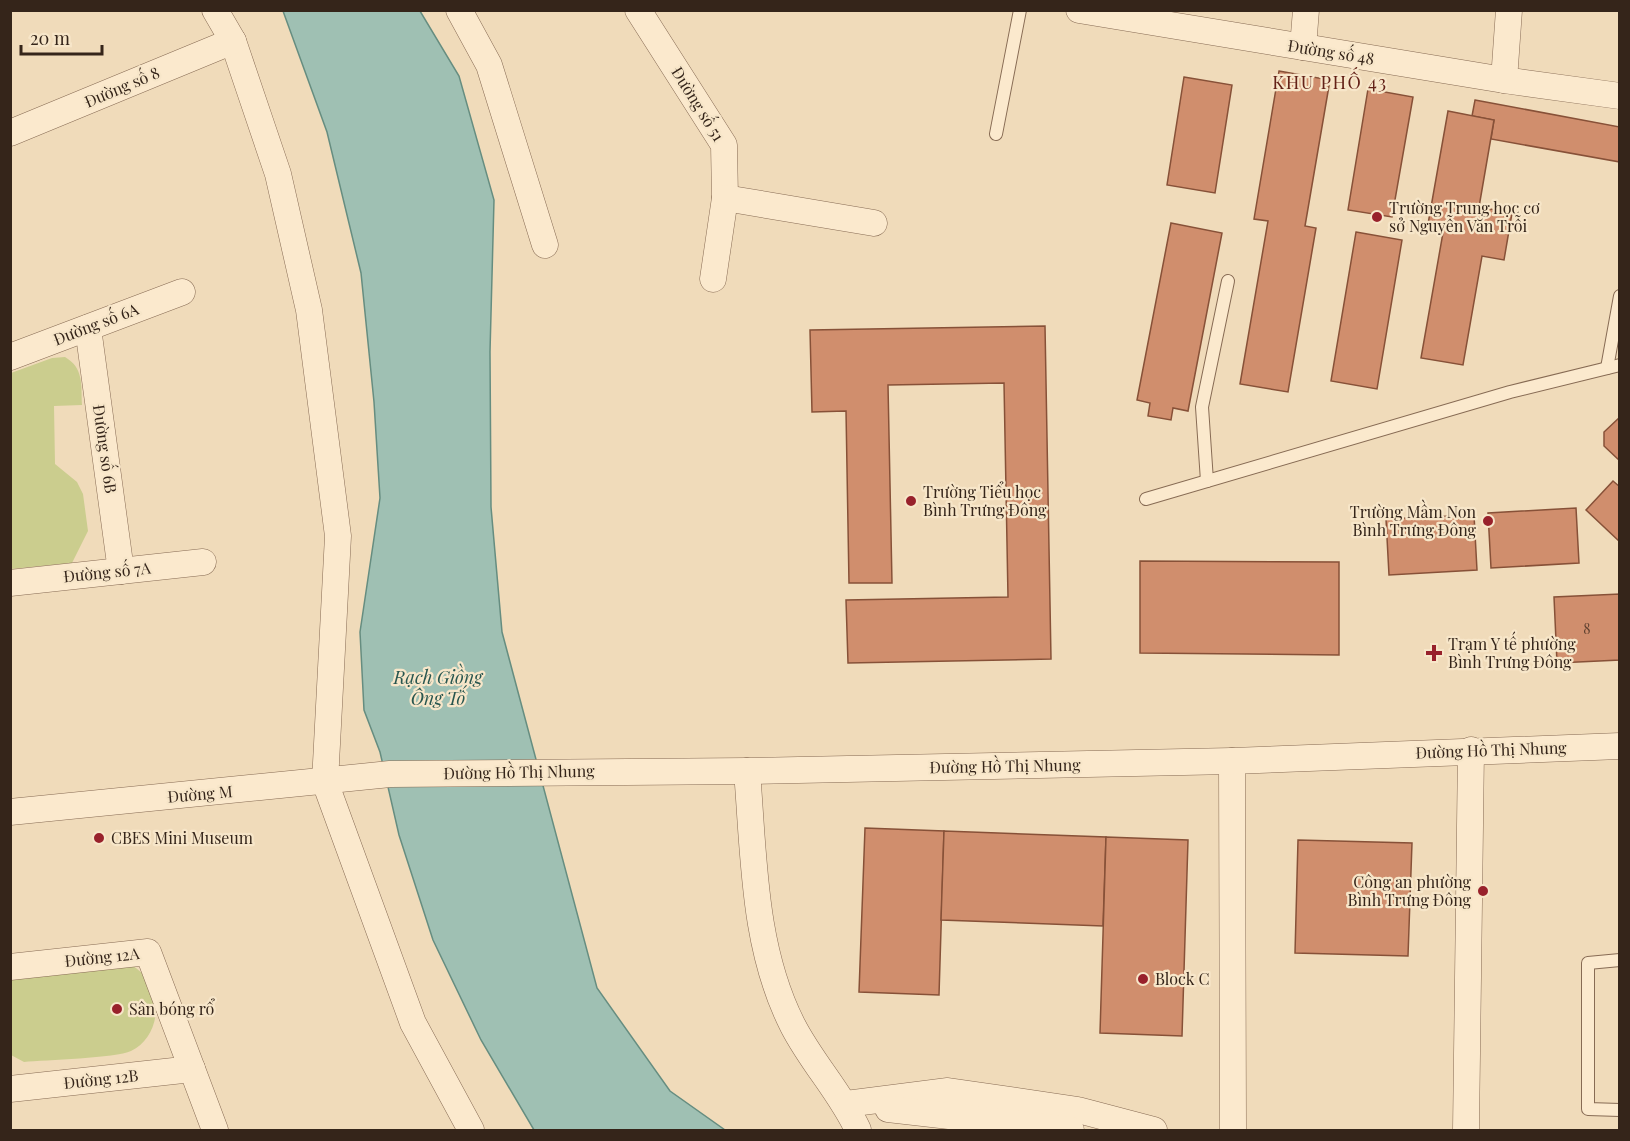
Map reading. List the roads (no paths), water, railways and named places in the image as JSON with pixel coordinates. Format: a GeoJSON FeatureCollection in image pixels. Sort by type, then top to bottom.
{"type":"FeatureCollection","features":[{"type":"Feature","properties":{"kind":"street"},"geometry":{"type":"LineString","coordinates":[[214,10],[233,41],[278,174],[309,310],[338,536],[325,782],[413,1023],[471,1131]]}},
{"type":"Feature","properties":{"kind":"street"},"geometry":{"type":"LineString","coordinates":[[459,10],[489,65],[545,245]]}},
{"type":"Feature","properties":{"kind":"street","name":"Đường số 51"},"geometry":{"type":"LineString","coordinates":[[638,10],[724,145],[726,198],[713,279]]}},
{"type":"Feature","properties":{"kind":"street"},"geometry":{"type":"LineString","coordinates":[[1303,47],[1306,10]]}},
{"type":"Feature","properties":{"kind":"street"},"geometry":{"type":"LineString","coordinates":[[1504,80],[1509,10]]}},
{"type":"Feature","properties":{"kind":"street","name":"Đường số 48"},"geometry":{"type":"LineString","coordinates":[[1085,11],[1504,80],[1620,96]]}},
{"type":"Feature","properties":{"kind":"street","name":"Đường số 8"},"geometry":{"type":"LineString","coordinates":[[10,134],[233,41]]}},
{"type":"Feature","properties":{"kind":"street"},"geometry":{"type":"LineString","coordinates":[[726,198],[874,223]]}},
{"type":"Feature","properties":{"kind":"street","name":"Đường số 6A"},"geometry":{"type":"LineString","coordinates":[[10,357],[182,292]]}},
{"type":"Feature","properties":{"kind":"street","name":"Đường số 6B"},"geometry":{"type":"LineString","coordinates":[[88,328],[121,571]]}},
{"type":"Feature","properties":{"kind":"street","name":"Đường số 7A"},"geometry":{"type":"LineString","coordinates":[[10,583],[203,562]]}},
{"type":"Feature","properties":{"kind":"street","name":"Đường Hồ Thị Nhung"},"geometry":{"type":"LineString","coordinates":[[390,774],[747,771],[1232,761],[1620,746]]}},
{"type":"Feature","properties":{"kind":"street"},"geometry":{"type":"LineString","coordinates":[[1466,1131],[1471,750]]}},
{"type":"Feature","properties":{"kind":"street"},"geometry":{"type":"LineString","coordinates":[[1232,761],[1233,1131]]}},
{"type":"Feature","properties":{"kind":"street"},"geometry":{"type":"LineString","coordinates":[[747,771],[760,922],[774,982],[793,1026],[818,1068],[846,1104],[858,1131]]}},
{"type":"Feature","properties":{"kind":"street","name":"Đường M"},"geometry":{"type":"LineString","coordinates":[[10,812],[390,774]]}},
{"type":"Feature","properties":{"kind":"street","name":"Đường 12A"},"geometry":{"type":"LineString","coordinates":[[10,967],[148,952],[215,1131]]}},
{"type":"Feature","properties":{"kind":"street","name":"Đường 12B"},"geometry":{"type":"LineString","coordinates":[[10,1089],[192,1069]]}},
{"type":"Feature","properties":{"kind":"street"},"geometry":{"type":"LineString","coordinates":[[846,1104],[948,1091],[1075,1124],[1154,1131]]}},
{"type":"Feature","properties":{"kind":"lane"},"geometry":{"type":"LineString","coordinates":[[996,134],[1020,10]]}},
{"type":"Feature","properties":{"kind":"lane"},"geometry":{"type":"LineString","coordinates":[[1207,481],[1202,407],[1228,281]]}},
{"type":"Feature","properties":{"kind":"lane"},"geometry":{"type":"LineString","coordinates":[[1146,499],[1510,392],[1613,366],[1620,296]]}},
{"type":"Feature","properties":{"kind":"lane"},"geometry":{"type":"LineString","coordinates":[[1620,960],[1588,963],[1588,1109],[1620,1110]]}},
{"type":"Feature","properties":{"kind":"water","name":"Rạch Giồng Ông Tố"},"geometry":{"type":"Polygon","coordinates":[[[283,11],[420,11],[459,76],[494,200],[490,352],[491,507],[502,632],[597,988],[670,1091],[725,1130],[534,1130],[481,1040],[433,940],[399,835],[380,752],[364,710],[360,632],[380,498],[374,402],[361,273],[327,132],[283,11]]]}},
{"type":"Feature","properties":{"kind":"place","name":"Trường Trung học cơ sở Nguyễn Văn Trỗi"},"geometry":{"type":"Point","coordinates":[1377,217]}},
{"type":"Feature","properties":{"kind":"place","name":"Trường Tiểu học Bình Trưng Đông"},"geometry":{"type":"Point","coordinates":[911,501]}},
{"type":"Feature","properties":{"kind":"place","name":"Trường Mầm Non Bình Trưng Đông"},"geometry":{"type":"Point","coordinates":[1488,521]}},
{"type":"Feature","properties":{"kind":"place","name":"Trạm Y tế phường Bình Trưng Đông"},"geometry":{"type":"Point","coordinates":[1434,653]}},
{"type":"Feature","properties":{"kind":"place","name":"CBES Mini Museum"},"geometry":{"type":"Point","coordinates":[99,838]}},
{"type":"Feature","properties":{"kind":"place","name":"Công an phường Bình Trưng Đông"},"geometry":{"type":"Point","coordinates":[1483,891]}},
{"type":"Feature","properties":{"kind":"place","name":"Block C"},"geometry":{"type":"Point","coordinates":[1143,979]}},
{"type":"Feature","properties":{"kind":"place","name":"Sân bóng rổ"},"geometry":{"type":"Point","coordinates":[117,1009]}},
{"type":"Feature","properties":{"kind":"district","name":"KHU PHỐ 43"},"geometry":{"type":"Point","coordinates":[1330,83]}}]}
